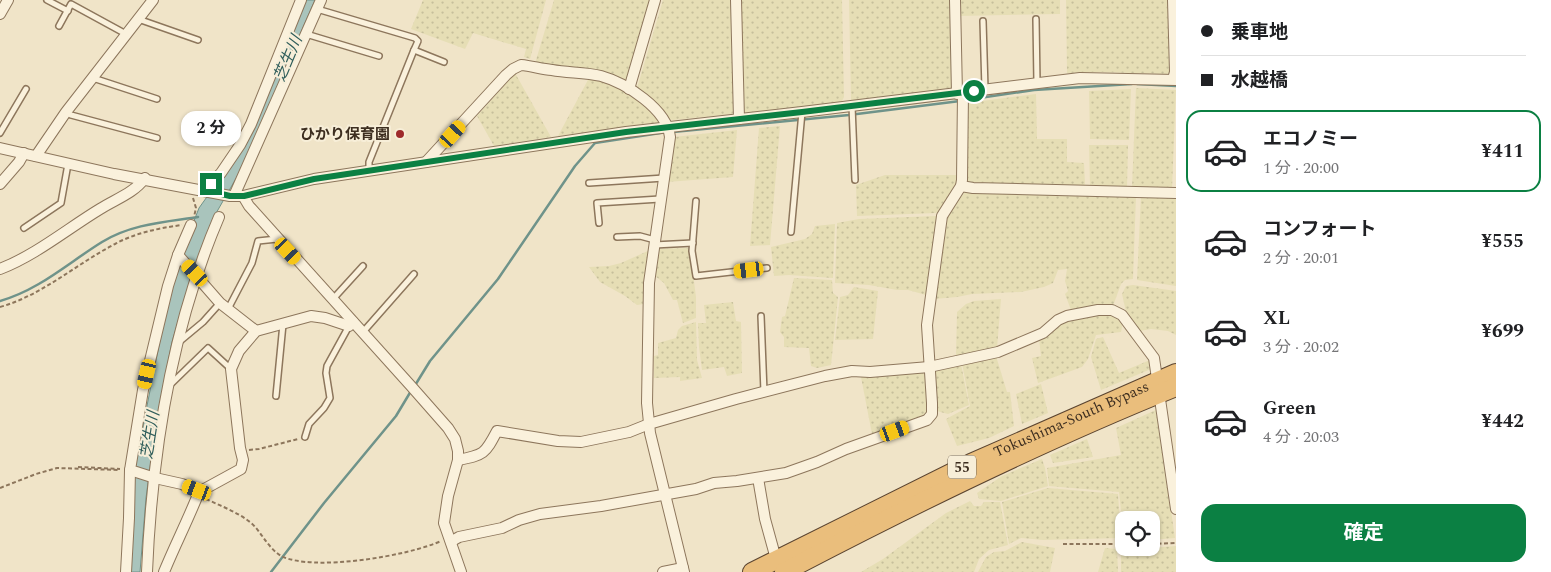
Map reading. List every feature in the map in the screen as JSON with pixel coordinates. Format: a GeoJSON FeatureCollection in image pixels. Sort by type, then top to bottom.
{"type":"FeatureCollection","features":[{"type":"Feature","properties":{"kind":"highway","name":"Tokushima-South Bypass"},"geometry":{"type":"LineString","coordinates":[[752,572],[780,566],[971,463],[1165,387],[1176,373]]}},
{"type":"Feature","properties":{"kind":"street"},"geometry":{"type":"LineString","coordinates":[[0,14],[8,0]]}},
{"type":"Feature","properties":{"kind":"street"},"geometry":{"type":"LineString","coordinates":[[36,156],[66,112],[153,0]]}},
{"type":"Feature","properties":{"kind":"street"},"geometry":{"type":"LineString","coordinates":[[207,190],[240,145],[251,124],[300,0]]}},
{"type":"Feature","properties":{"kind":"street"},"geometry":{"type":"LineString","coordinates":[[629,89],[655,0]]}},
{"type":"Feature","properties":{"kind":"street"},"geometry":{"type":"LineString","coordinates":[[736,0],[739,119]]}},
{"type":"Feature","properties":{"kind":"street"},"geometry":{"type":"LineString","coordinates":[[451,539],[502,528],[519,520],[540,514],[576,511],[714,483],[786,473],[927,420],[932,414],[927,324],[942,216],[961,186],[962,180],[962,97],[955,0]]}},
{"type":"Feature","properties":{"kind":"street"},"geometry":{"type":"LineString","coordinates":[[0,148],[114,174],[207,190],[240,199],[314,179],[426,162],[669,131],[739,119],[853,111],[962,97],[985,90],[1080,78],[1175,79],[1173,0]]}},
{"type":"Feature","properties":{"kind":"street"},"geometry":{"type":"LineString","coordinates":[[240,199],[319,5]]}},
{"type":"Feature","properties":{"kind":"street"},"geometry":{"type":"LineString","coordinates":[[426,162],[506,75],[521,66],[600,76],[617,82],[656,110],[669,131],[649,282],[647,403],[650,434],[684,570],[663,572]]}},
{"type":"Feature","properties":{"kind":"street"},"geometry":{"type":"LineString","coordinates":[[0,184],[24,154]]}},
{"type":"Feature","properties":{"kind":"street"},"geometry":{"type":"LineString","coordinates":[[0,269],[28,255],[100,209],[134,190],[145,178]]}},
{"type":"Feature","properties":{"kind":"street"},"geometry":{"type":"LineString","coordinates":[[961,186],[973,188],[1176,193]]}},
{"type":"Feature","properties":{"kind":"street"},"geometry":{"type":"LineString","coordinates":[[240,199],[333,299],[351,324],[362,332],[414,388],[451,433],[458,451],[458,460],[444,523],[461,572]]}},
{"type":"Feature","properties":{"kind":"street"},"geometry":{"type":"LineString","coordinates":[[147,572],[153,478],[162,415],[176,342],[196,274],[219,217]]}},
{"type":"Feature","properties":{"kind":"street"},"geometry":{"type":"LineString","coordinates":[[126,572],[132,471],[143,390],[166,295],[191,224]]}},
{"type":"Feature","properties":{"kind":"street"},"geometry":{"type":"LineString","coordinates":[[179,256],[196,274],[202,284],[224,306],[256,331]]}},
{"type":"Feature","properties":{"kind":"street"},"geometry":{"type":"LineString","coordinates":[[458,460],[477,456],[484,452],[497,431],[558,441],[581,442],[629,432],[649,424],[824,376],[852,370],[870,372],[929,367],[998,352],[1043,333],[1058,320],[1067,316],[1098,310],[1112,310],[1122,315],[1154,358],[1165,387],[1176,509]]}},
{"type":"Feature","properties":{"kind":"street"},"geometry":{"type":"LineString","coordinates":[[164,572],[187,524],[199,492],[241,469],[243,460],[231,369],[239,352],[256,331],[284,322],[311,316],[351,324]]}},
{"type":"Feature","properties":{"kind":"street"},"geometry":{"type":"LineString","coordinates":[[132,471],[182,484],[199,492]]}},
{"type":"Feature","properties":{"kind":"street"},"geometry":{"type":"LineString","coordinates":[[758,478],[765,520],[780,566]]}},
{"type":"Feature","properties":{"kind":"lane"},"geometry":{"type":"LineString","coordinates":[[47,0],[68,10]]}},
{"type":"Feature","properties":{"kind":"lane"},"geometry":{"type":"LineString","coordinates":[[59,26],[71,4],[127,34]]}},
{"type":"Feature","properties":{"kind":"lane"},"geometry":{"type":"LineString","coordinates":[[319,5],[415,38],[418,41],[369,162],[369,171]]}},
{"type":"Feature","properties":{"kind":"lane"},"geometry":{"type":"LineString","coordinates":[[138,19],[198,40]]}},
{"type":"Feature","properties":{"kind":"lane"},"geometry":{"type":"LineString","coordinates":[[1036,19],[1037,83]]}},
{"type":"Feature","properties":{"kind":"lane"},"geometry":{"type":"LineString","coordinates":[[983,21],[985,90]]}},
{"type":"Feature","properties":{"kind":"lane"},"geometry":{"type":"LineString","coordinates":[[306,34],[379,56]]}},
{"type":"Feature","properties":{"kind":"lane"},"geometry":{"type":"LineString","coordinates":[[414,50],[444,62]]}},
{"type":"Feature","properties":{"kind":"lane"},"geometry":{"type":"LineString","coordinates":[[93,77],[157,99]]}},
{"type":"Feature","properties":{"kind":"lane"},"geometry":{"type":"LineString","coordinates":[[0,133],[26,89]]}},
{"type":"Feature","properties":{"kind":"lane"},"geometry":{"type":"LineString","coordinates":[[853,111],[855,180]]}},
{"type":"Feature","properties":{"kind":"lane"},"geometry":{"type":"LineString","coordinates":[[66,112],[71,115],[157,138]]}},
{"type":"Feature","properties":{"kind":"lane"},"geometry":{"type":"LineString","coordinates":[[791,232],[802,115]]}},
{"type":"Feature","properties":{"kind":"lane"},"geometry":{"type":"LineString","coordinates":[[24,228],[60,203],[68,163]]}},
{"type":"Feature","properties":{"kind":"lane"},"geometry":{"type":"LineString","coordinates":[[589,183],[664,178]]}},
{"type":"Feature","properties":{"kind":"lane"},"geometry":{"type":"LineString","coordinates":[[598,223],[597,203],[660,199]]}},
{"type":"Feature","properties":{"kind":"lane"},"geometry":{"type":"LineString","coordinates":[[696,201],[692,251],[696,276],[767,268]]}},
{"type":"Feature","properties":{"kind":"lane"},"geometry":{"type":"LineString","coordinates":[[616,237],[640,236],[654,242],[693,243]]}},
{"type":"Feature","properties":{"kind":"lane"},"geometry":{"type":"LineString","coordinates":[[176,342],[181,342],[224,306],[252,263],[258,241],[277,239]]}},
{"type":"Feature","properties":{"kind":"lane"},"geometry":{"type":"LineString","coordinates":[[333,299],[364,266]]}},
{"type":"Feature","properties":{"kind":"lane"},"geometry":{"type":"LineString","coordinates":[[362,332],[414,274]]}},
{"type":"Feature","properties":{"kind":"lane"},"geometry":{"type":"LineString","coordinates":[[761,316],[764,392]]}},
{"type":"Feature","properties":{"kind":"lane"},"geometry":{"type":"LineString","coordinates":[[276,396],[284,322]]}},
{"type":"Feature","properties":{"kind":"lane"},"geometry":{"type":"LineString","coordinates":[[305,437],[309,424],[324,408],[330,398],[326,373],[327,366],[351,324]]}},
{"type":"Feature","properties":{"kind":"lane"},"geometry":{"type":"LineString","coordinates":[[168,384],[172,383],[208,348],[231,369]]}},
{"type":"Feature","properties":{"kind":"path"},"geometry":{"type":"LineString","coordinates":[[194,188],[195,214]]}},
{"type":"Feature","properties":{"kind":"path"},"geometry":{"type":"LineString","coordinates":[[0,307],[34,295],[116,243],[155,229],[191,224]]}},
{"type":"Feature","properties":{"kind":"path"},"geometry":{"type":"LineString","coordinates":[[240,448],[259,449],[305,437]]}},
{"type":"Feature","properties":{"kind":"path"},"geometry":{"type":"LineString","coordinates":[[78,467],[132,471]]}},
{"type":"Feature","properties":{"kind":"path"},"geometry":{"type":"LineString","coordinates":[[0,488],[57,468],[132,471]]}},
{"type":"Feature","properties":{"kind":"path"},"geometry":{"type":"LineString","coordinates":[[199,492],[201,496],[238,514],[251,524],[264,542],[281,556],[311,564],[362,562],[451,539]]}},
{"type":"Feature","properties":{"kind":"path"},"geometry":{"type":"LineString","coordinates":[[1160,544],[1176,543]]}},
{"type":"Feature","properties":{"kind":"path"},"geometry":{"type":"LineString","coordinates":[[1063,544],[1115,544]]}},
{"type":"Feature","properties":{"kind":"shaded area"},"geometry":{"type":"Polygon","coordinates":[[[423,0],[546,0],[530,59],[524,57],[526,49],[473,33],[465,49],[411,29],[423,0]]]}},
{"type":"Feature","properties":{"kind":"shaded area"},"geometry":{"type":"Polygon","coordinates":[[[554,0],[651,0],[628,81],[625,82],[537,64],[536,60],[554,0]]]}},
{"type":"Feature","properties":{"kind":"shaded area"},"geometry":{"type":"Polygon","coordinates":[[[663,0],[732,0],[735,110],[732,114],[668,119],[639,92],[637,88],[663,0]]]}},
{"type":"Feature","properties":{"kind":"shaded area"},"geometry":{"type":"Polygon","coordinates":[[[739,0],[842,0],[844,97],[841,103],[744,113],[741,108],[739,0]]]}},
{"type":"Feature","properties":{"kind":"shaded area"},"geometry":{"type":"Polygon","coordinates":[[[849,0],[950,0],[952,88],[944,92],[851,100],[849,0]]]}},
{"type":"Feature","properties":{"kind":"shaded area"},"geometry":{"type":"Polygon","coordinates":[[[957,0],[1060,0],[1060,14],[958,16],[957,0]]]}},
{"type":"Feature","properties":{"kind":"shaded area"},"geometry":{"type":"Polygon","coordinates":[[[1066,0],[1170,0],[1172,71],[1167,74],[1067,73],[1066,0]]]}},
{"type":"Feature","properties":{"kind":"shaded area"},"geometry":{"type":"Polygon","coordinates":[[[515,73],[551,137],[494,146],[477,116],[515,73]]]}},
{"type":"Feature","properties":{"kind":"shaded area"},"geometry":{"type":"Polygon","coordinates":[[[589,78],[616,85],[648,107],[659,120],[658,123],[558,136],[589,78]]]}},
{"type":"Feature","properties":{"kind":"shaded area"},"geometry":{"type":"Polygon","coordinates":[[[1136,88],[1176,90],[1172,189],[1132,188],[1136,88]]]}},
{"type":"Feature","properties":{"kind":"shaded area"},"geometry":{"type":"Polygon","coordinates":[[[1131,89],[1129,140],[1090,139],[1089,91],[1131,89]]]}},
{"type":"Feature","properties":{"kind":"shaded area"},"geometry":{"type":"Polygon","coordinates":[[[1036,94],[1037,139],[1067,139],[1067,162],[1084,163],[1085,184],[1082,186],[976,184],[967,182],[965,178],[967,103],[1036,94]]]}},
{"type":"Feature","properties":{"kind":"shaded area"},"geometry":{"type":"Polygon","coordinates":[[[780,126],[770,245],[750,246],[759,128],[780,126]]]}},
{"type":"Feature","properties":{"kind":"shaded area"},"geometry":{"type":"Polygon","coordinates":[[[737,130],[733,177],[667,182],[674,137],[737,130]]]}},
{"type":"Feature","properties":{"kind":"shaded area"},"geometry":{"type":"Polygon","coordinates":[[[1089,145],[1128,145],[1127,187],[1090,186],[1089,145]]]}},
{"type":"Feature","properties":{"kind":"shaded area"},"geometry":{"type":"Polygon","coordinates":[[[885,175],[959,175],[940,210],[936,213],[857,216],[856,185],[885,175]]]}},
{"type":"Feature","properties":{"kind":"shaded area"},"geometry":{"type":"Polygon","coordinates":[[[966,191],[1136,196],[1133,279],[1125,280],[1121,284],[1113,306],[1071,310],[1065,294],[1068,291],[1065,281],[1067,269],[1058,270],[1053,283],[1044,287],[1021,292],[972,294],[934,299],[944,222],[957,197],[961,197],[966,191]]]}},
{"type":"Feature","properties":{"kind":"shaded area"},"geometry":{"type":"Polygon","coordinates":[[[1141,196],[1176,197],[1176,286],[1137,280],[1141,196]]]}},
{"type":"Feature","properties":{"kind":"shaded area"},"geometry":{"type":"Polygon","coordinates":[[[936,216],[926,295],[908,290],[835,283],[837,223],[859,219],[936,216]]]}},
{"type":"Feature","properties":{"kind":"shaded area"},"geometry":{"type":"Polygon","coordinates":[[[835,224],[833,278],[789,275],[774,276],[771,247],[805,239],[812,234],[815,226],[835,224]]]}},
{"type":"Feature","properties":{"kind":"shaded area"},"geometry":{"type":"Polygon","coordinates":[[[687,248],[690,250],[696,297],[696,318],[683,323],[677,300],[673,300],[664,283],[655,276],[658,249],[687,248]]]}},
{"type":"Feature","properties":{"kind":"shaded area"},"geometry":{"type":"Polygon","coordinates":[[[650,250],[644,304],[637,305],[600,282],[589,267],[621,263],[650,250]]]}},
{"type":"Feature","properties":{"kind":"shaded area"},"geometry":{"type":"Polygon","coordinates":[[[794,278],[832,280],[833,293],[838,297],[831,365],[817,368],[811,366],[809,348],[784,347],[784,337],[780,332],[782,317],[785,316],[794,278]]]}},
{"type":"Feature","properties":{"kind":"shaded area"},"geometry":{"type":"Polygon","coordinates":[[[1133,285],[1176,291],[1176,335],[1168,331],[1151,329],[1140,331],[1126,312],[1122,294],[1126,286],[1133,285]]]}},
{"type":"Feature","properties":{"kind":"shaded area"},"geometry":{"type":"Polygon","coordinates":[[[854,287],[878,291],[873,339],[835,340],[840,297],[848,295],[854,287]]]}},
{"type":"Feature","properties":{"kind":"shaded area"},"geometry":{"type":"Polygon","coordinates":[[[1001,299],[997,348],[959,357],[956,355],[957,312],[966,304],[974,301],[1001,299]]]}},
{"type":"Feature","properties":{"kind":"shaded area"},"geometry":{"type":"Polygon","coordinates":[[[733,302],[736,321],[741,322],[742,373],[727,376],[724,367],[702,370],[698,323],[706,323],[704,305],[733,302]]]}},
{"type":"Feature","properties":{"kind":"shaded area"},"geometry":{"type":"Polygon","coordinates":[[[1088,314],[1116,314],[1123,322],[1121,332],[1096,335],[1088,359],[1082,367],[1038,383],[1032,358],[1041,356],[1039,339],[1060,322],[1088,314]]]}},
{"type":"Feature","properties":{"kind":"shaded area"},"geometry":{"type":"Polygon","coordinates":[[[696,322],[697,360],[702,378],[680,381],[680,377],[654,378],[654,356],[658,355],[658,343],[676,338],[678,330],[682,326],[696,322]]]}},
{"type":"Feature","properties":{"kind":"shaded area"},"geometry":{"type":"Polygon","coordinates":[[[1103,337],[1119,373],[1150,360],[1151,369],[1101,390],[1091,357],[1096,339],[1103,337]]]}},
{"type":"Feature","properties":{"kind":"shaded area"},"geometry":{"type":"Polygon","coordinates":[[[996,356],[1007,392],[1010,392],[1014,426],[989,438],[957,446],[946,419],[970,406],[962,363],[996,356]]]}},
{"type":"Feature","properties":{"kind":"shaded area"},"geometry":{"type":"Polygon","coordinates":[[[961,364],[969,405],[948,414],[937,411],[933,370],[961,364]]]}},
{"type":"Feature","properties":{"kind":"shaded area"},"geometry":{"type":"Polygon","coordinates":[[[925,371],[930,408],[926,415],[872,434],[861,377],[863,373],[925,371]]]}},
{"type":"Feature","properties":{"kind":"shaded area"},"geometry":{"type":"Polygon","coordinates":[[[1041,384],[1048,413],[1022,424],[1016,394],[1041,384]]]}},
{"type":"Feature","properties":{"kind":"shaded area"},"geometry":{"type":"Polygon","coordinates":[[[1158,409],[1175,538],[1160,539],[1160,511],[1121,511],[1119,492],[1049,486],[1047,468],[1121,455],[1116,428],[1158,409]]]}},
{"type":"Feature","properties":{"kind":"shaded area"},"geometry":{"type":"Polygon","coordinates":[[[1087,439],[1093,457],[1053,463],[1050,455],[1087,439]]]}},
{"type":"Feature","properties":{"kind":"shaded area"},"geometry":{"type":"Polygon","coordinates":[[[1042,459],[1048,486],[1001,501],[979,499],[977,493],[1002,476],[1042,459]]]}},
{"type":"Feature","properties":{"kind":"shaded area"},"geometry":{"type":"Polygon","coordinates":[[[1048,488],[1118,494],[1119,511],[1115,511],[1115,538],[1043,540],[1021,538],[1009,544],[1002,502],[1048,488]]]}},
{"type":"Feature","properties":{"kind":"shaded area"},"geometry":{"type":"Polygon","coordinates":[[[970,501],[974,506],[981,506],[984,502],[1000,502],[1008,545],[989,550],[979,559],[974,572],[861,572],[883,559],[946,513],[970,501]]]}},
{"type":"Feature","properties":{"kind":"shaded area"},"geometry":{"type":"Polygon","coordinates":[[[1022,542],[1055,548],[1050,572],[978,572],[986,557],[994,552],[1005,551],[1022,542]]]}},
{"type":"Feature","properties":{"kind":"shaded area"},"geometry":{"type":"Polygon","coordinates":[[[1176,546],[1176,572],[1121,572],[1121,556],[1160,556],[1160,547],[1176,546]]]}},
{"type":"Feature","properties":{"kind":"shaded area"},"geometry":{"type":"Polygon","coordinates":[[[1105,548],[1115,549],[1118,572],[1098,572],[1105,548]]]}},
{"type":"Feature","properties":{"kind":"water","name":"芝生川"},"geometry":{"type":"Polygon","coordinates":[[[304,0],[315,0],[242,168],[215,215],[187,291],[172,342],[151,448],[140,572],[128,572],[134,453],[140,441],[168,300],[183,249],[199,208],[219,180],[304,0]]]}},
{"type":"Feature","properties":{"kind":"waterway"},"geometry":{"type":"LineString","coordinates":[[966,100],[1034,90],[1132,84]]}},
{"type":"Feature","properties":{"kind":"waterway"},"geometry":{"type":"LineString","coordinates":[[1137,84],[1176,86]]}},
{"type":"Feature","properties":{"kind":"waterway"},"geometry":{"type":"LineString","coordinates":[[673,132],[849,115],[960,101]]}},
{"type":"Feature","properties":{"kind":"waterway"},"geometry":{"type":"LineString","coordinates":[[414,387],[430,361],[498,279],[575,166],[595,143],[667,132]]}},
{"type":"Feature","properties":{"kind":"waterway"},"geometry":{"type":"LineString","coordinates":[[0,301],[28,290],[113,236],[136,227],[198,217]]}},
{"type":"Feature","properties":{"kind":"waterway"},"geometry":{"type":"LineString","coordinates":[[271,572],[324,503],[396,416],[411,391]]}},
{"type":"Feature","properties":{"kind":"place","name":"ひかり保育園"},"geometry":{"type":"Point","coordinates":[400,134]}},
{"type":"Feature","properties":{"kind":"route"},"geometry":{"type":"LineString","coordinates":[[211,184],[205,190],[230,196],[244,196],[314,179],[626,132],[974,91]]}}]}
